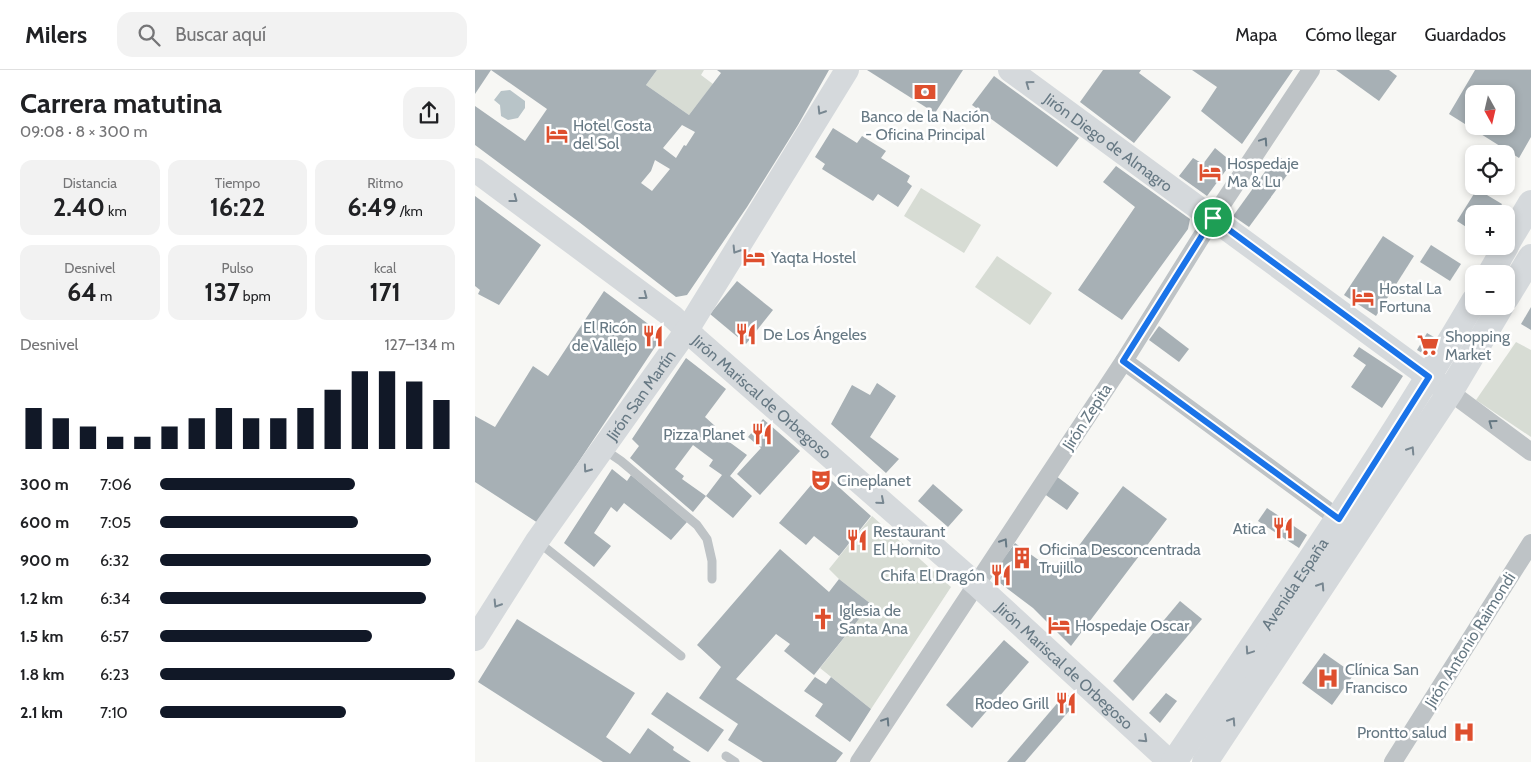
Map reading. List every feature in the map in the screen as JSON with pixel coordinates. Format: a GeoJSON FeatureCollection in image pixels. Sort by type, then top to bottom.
{"type":"FeatureCollection","features":[{"type":"Feature","properties":{"kind":"main road"},"geometry":{"type":"LineString","coordinates":[[1515,231],[1531,203]]}},
{"type":"Feature","properties":{"kind":"main road"},"geometry":{"type":"LineString","coordinates":[[1515,283],[1531,257]]}},
{"type":"Feature","properties":{"kind":"main road","name":"Avenida España"},"geometry":{"type":"LineString","coordinates":[[1205,762],[1440,384],[1468,315]]}},
{"type":"Feature","properties":{"kind":"main road","name":"Avenida España"},"geometry":{"type":"LineString","coordinates":[[1174,762],[1339,519],[1494,315]]}},
{"type":"Feature","properties":{"kind":"street","name":"Jirón San Martín"},"geometry":{"type":"LineString","coordinates":[[475,639],[537,541],[687,330],[847,70]]}},
{"type":"Feature","properties":{"kind":"street","name":"Jirón Diego de Almagro"},"geometry":{"type":"LineString","coordinates":[[1010,70],[1440,384]]}},
{"type":"Feature","properties":{"kind":"street","name":"Jirón Zepita"},"geometry":{"type":"LineString","coordinates":[[859,762],[1123,361],[1213,218],[1311,70]]}},
{"type":"Feature","properties":{"kind":"street","name":"Jirón Mariscal de Orbegoso"},"geometry":{"type":"LineString","coordinates":[[475,170],[673,317],[976,584],[1170,762]]}},
{"type":"Feature","properties":{"kind":"street"},"geometry":{"type":"LineString","coordinates":[[1123,361],[1339,519]]}},
{"type":"Feature","properties":{"kind":"street"},"geometry":{"type":"LineString","coordinates":[[1440,384],[1531,452]]}},
{"type":"Feature","properties":{"kind":"street","name":"Jirón Antonio Raimondi"},"geometry":{"type":"LineString","coordinates":[[1393,762],[1531,543]]}},
{"type":"Feature","properties":{"kind":"lane"},"geometry":{"type":"LineString","coordinates":[[602,448],[621,461],[697,525],[707,539],[712,561],[712,579]]}},
{"type":"Feature","properties":{"kind":"lane"},"geometry":{"type":"LineString","coordinates":[[537,541],[681,656]]}},
{"type":"Feature","properties":{"kind":"lane"},"geometry":{"type":"LineString","coordinates":[[726,756],[735,762]]}},
{"type":"Feature","properties":{"kind":"shaded area"},"geometry":{"type":"Polygon","coordinates":[[[657,70],[704,70],[701,75],[713,84],[689,115],[646,85],[657,70]]]}},
{"type":"Feature","properties":{"kind":"shaded area"},"geometry":{"type":"Polygon","coordinates":[[[510,90],[525,101],[525,108],[518,118],[508,120],[501,116],[500,105],[494,100],[501,91],[510,90]]]}},
{"type":"Feature","properties":{"kind":"shaded area"},"geometry":{"type":"Polygon","coordinates":[[[921,188],[981,225],[964,253],[904,216],[921,188]]]}},
{"type":"Feature","properties":{"kind":"shaded area"},"geometry":{"type":"Polygon","coordinates":[[[997,256],[1052,293],[1030,325],[975,287],[997,256]]]}},
{"type":"Feature","properties":{"kind":"shaded area"},"geometry":{"type":"Polygon","coordinates":[[[1516,342],[1531,350],[1531,437],[1476,400],[1516,342]]]}},
{"type":"Feature","properties":{"kind":"shaded area"},"geometry":{"type":"Polygon","coordinates":[[[872,516],[951,587],[871,709],[820,668],[871,604],[829,569],[872,516]]]}},
{"type":"Feature","properties":{"kind":"building"},"geometry":{"type":"Polygon","coordinates":[[[475,70],[491,70],[475,94],[475,70]]]}},
{"type":"Feature","properties":{"kind":"building"},"geometry":{"type":"Polygon","coordinates":[[[491,70],[657,70],[646,85],[689,115],[721,73],[717,70],[829,70],[798,125],[747,207],[687,295],[676,297],[475,145],[475,106],[525,141],[547,109],[491,70]],[[682,125],[663,148],[676,158],[695,132],[682,125]],[[655,160],[651,171],[641,183],[652,191],[670,169],[655,160]]]}},
{"type":"Feature","properties":{"kind":"building","name":"Banco de la Nación - Oficina Principal"},"geometry":{"type":"Polygon","coordinates":[[[867,70],[963,70],[935,113],[867,70]]]}},
{"type":"Feature","properties":{"kind":"building"},"geometry":{"type":"Polygon","coordinates":[[[1103,70],[1141,70],[1139,73],[1171,97],[1134,143],[1080,102],[1103,70]]]}},
{"type":"Feature","properties":{"kind":"building"},"geometry":{"type":"Polygon","coordinates":[[[1192,70],[1293,70],[1242,144],[1201,111],[1217,87],[1192,70]]]}},
{"type":"Feature","properties":{"kind":"building"},"geometry":{"type":"Polygon","coordinates":[[[1336,70],[1389,70],[1397,76],[1379,101],[1336,70]]]}},
{"type":"Feature","properties":{"kind":"building"},"geometry":{"type":"Polygon","coordinates":[[[1475,70],[1531,70],[1531,137],[1519,158],[1515,155],[1515,145],[1498,145],[1482,135],[1515,135],[1515,85],[1466,85],[1475,70]]]}},
{"type":"Feature","properties":{"kind":"building"},"geometry":{"type":"Polygon","coordinates":[[[994,76],[1079,138],[1057,167],[972,105],[994,76]]]}},
{"type":"Feature","properties":{"kind":"building"},"geometry":{"type":"Polygon","coordinates":[[[1465,87],[1465,124],[1449,114],[1465,87]]]}},
{"type":"Feature","properties":{"kind":"building"},"geometry":{"type":"Polygon","coordinates":[[[833,128],[857,143],[862,136],[886,151],[881,158],[910,176],[907,182],[912,186],[898,207],[878,194],[873,201],[822,169],[825,164],[815,157],[833,128]]]}},
{"type":"Feature","properties":{"kind":"building","name":"Hospedaje Ma & Lu"},"geometry":{"type":"Polygon","coordinates":[[[1215,148],[1232,162],[1207,196],[1179,176],[1193,158],[1203,164],[1215,148]]]}},
{"type":"Feature","properties":{"kind":"building"},"geometry":{"type":"Polygon","coordinates":[[[1277,155],[1293,167],[1249,227],[1233,216],[1277,155]]]}},
{"type":"Feature","properties":{"kind":"building"},"geometry":{"type":"Polygon","coordinates":[[[1116,166],[1190,219],[1188,229],[1122,320],[1078,290],[1135,207],[1103,182],[1116,166]]]}},
{"type":"Feature","properties":{"kind":"building"},"geometry":{"type":"Polygon","coordinates":[[[1473,195],[1487,195],[1502,204],[1501,205],[1467,205],[1473,195]]]}},
{"type":"Feature","properties":{"kind":"building"},"geometry":{"type":"Polygon","coordinates":[[[475,196],[541,245],[499,305],[478,294],[480,290],[475,286],[475,196]]]}},
{"type":"Feature","properties":{"kind":"building"},"geometry":{"type":"Polygon","coordinates":[[[1465,208],[1465,226],[1457,221],[1465,208]]]}},
{"type":"Feature","properties":{"kind":"building"},"geometry":{"type":"Polygon","coordinates":[[[1383,236],[1414,256],[1376,316],[1344,295],[1383,236]]]}},
{"type":"Feature","properties":{"kind":"building"},"geometry":{"type":"Polygon","coordinates":[[[1431,245],[1461,264],[1450,281],[1420,262],[1431,245]]]}},
{"type":"Feature","properties":{"kind":"building"},"geometry":{"type":"Polygon","coordinates":[[[737,281],[773,310],[746,344],[710,314],[737,281]]]}},
{"type":"Feature","properties":{"kind":"building"},"geometry":{"type":"Polygon","coordinates":[[[604,291],[663,335],[538,523],[475,482],[475,416],[495,427],[533,366],[548,376],[604,291]]]}},
{"type":"Feature","properties":{"kind":"building"},"geometry":{"type":"Polygon","coordinates":[[[1531,307],[1531,330],[1521,324],[1531,307]]]}},
{"type":"Feature","properties":{"kind":"building"},"geometry":{"type":"Polygon","coordinates":[[[1159,326],[1189,349],[1179,362],[1149,340],[1159,326]]]}},
{"type":"Feature","properties":{"kind":"building","name":"Shopping Market"},"geometry":{"type":"Polygon","coordinates":[[[1427,333],[1439,340],[1429,357],[1417,350],[1427,333]]]}},
{"type":"Feature","properties":{"kind":"building"},"geometry":{"type":"Polygon","coordinates":[[[1359,347],[1403,376],[1382,408],[1351,387],[1366,365],[1353,356],[1359,347]]]}},
{"type":"Feature","properties":{"kind":"building"},"geometry":{"type":"Polygon","coordinates":[[[686,358],[726,389],[705,417],[715,426],[713,430],[747,455],[730,476],[752,496],[733,518],[706,496],[693,512],[630,458],[639,446],[632,439],[686,358]],[[693,445],[675,469],[684,476],[682,479],[706,496],[722,475],[709,466],[713,460],[693,445]]]}},
{"type":"Feature","properties":{"kind":"building"},"geometry":{"type":"Polygon","coordinates":[[[877,383],[896,396],[870,437],[899,459],[886,473],[831,424],[852,385],[870,395],[877,383]]]}},
{"type":"Feature","properties":{"kind":"building"},"geometry":{"type":"Polygon","coordinates":[[[763,419],[800,451],[760,495],[737,474],[761,448],[748,437],[763,419]]]}},
{"type":"Feature","properties":{"kind":"building"},"geometry":{"type":"Polygon","coordinates":[[[612,469],[627,481],[631,475],[687,522],[671,540],[624,503],[617,512],[611,507],[594,533],[611,546],[594,567],[564,543],[612,469]]]}},
{"type":"Feature","properties":{"kind":"building"},"geometry":{"type":"Polygon","coordinates":[[[822,472],[871,516],[839,556],[814,536],[806,545],[779,523],[822,472]]]}},
{"type":"Feature","properties":{"kind":"building"},"geometry":{"type":"Polygon","coordinates":[[[1056,476],[1079,493],[1067,510],[1043,493],[1056,476]]]}},
{"type":"Feature","properties":{"kind":"building"},"geometry":{"type":"Polygon","coordinates":[[[933,484],[963,510],[948,527],[918,501],[933,484]]]}},
{"type":"Feature","properties":{"kind":"building"},"geometry":{"type":"Polygon","coordinates":[[[1123,486],[1167,519],[1071,646],[1033,608],[996,580],[994,571],[1015,543],[1058,574],[1123,486]]]}},
{"type":"Feature","properties":{"kind":"building","name":"Atica"},"geometry":{"type":"Polygon","coordinates":[[[1267,508],[1307,535],[1299,548],[1258,521],[1267,508]]]}},
{"type":"Feature","properties":{"kind":"building"},"geometry":{"type":"Polygon","coordinates":[[[780,549],[829,592],[839,579],[871,604],[814,675],[784,651],[790,644],[776,634],[736,679],[843,753],[836,762],[763,762],[728,740],[738,724],[699,698],[721,667],[697,645],[780,549]]]}},
{"type":"Feature","properties":{"kind":"building"},"geometry":{"type":"Polygon","coordinates":[[[1180,601],[1202,619],[1133,701],[1113,681],[1180,601]]]}},
{"type":"Feature","properties":{"kind":"building"},"geometry":{"type":"Polygon","coordinates":[[[517,619],[635,693],[606,737],[630,754],[648,728],[674,747],[673,750],[691,762],[603,762],[478,682],[517,619]]]}},
{"type":"Feature","properties":{"kind":"building"},"geometry":{"type":"Polygon","coordinates":[[[1004,640],[1029,662],[972,728],[946,705],[1004,640]]]}},
{"type":"Feature","properties":{"kind":"building","name":"Clínica San Francisco"},"geometry":{"type":"Polygon","coordinates":[[[1324,653],[1354,674],[1332,705],[1302,683],[1324,653]]]}},
{"type":"Feature","properties":{"kind":"building"},"geometry":{"type":"Polygon","coordinates":[[[815,677],[826,684],[831,677],[871,709],[850,742],[815,716],[823,704],[804,691],[815,677]]]}},
{"type":"Feature","properties":{"kind":"building"},"geometry":{"type":"Polygon","coordinates":[[[667,692],[724,730],[708,752],[651,714],[667,692]]]}},
{"type":"Feature","properties":{"kind":"building"},"geometry":{"type":"Polygon","coordinates":[[[1066,693],[1076,703],[1025,762],[1007,762],[1066,693]]]}},
{"type":"Feature","properties":{"kind":"building"},"geometry":{"type":"Polygon","coordinates":[[[1166,693],[1177,701],[1160,723],[1149,713],[1166,693]]]}},
{"type":"Feature","properties":{"kind":"place","name":"Banco de la Nación - Oficina Principal"},"geometry":{"type":"Point","coordinates":[925,92]}},
{"type":"Feature","properties":{"kind":"place","name":"Hotel Costa del Sol"},"geometry":{"type":"Point","coordinates":[557,134]}},
{"type":"Feature","properties":{"kind":"place","name":"Hospedaje Ma & Lu"},"geometry":{"type":"Point","coordinates":[1210,172]}},
{"type":"Feature","properties":{"kind":"place","name":"Yaqta Hostel"},"geometry":{"type":"Point","coordinates":[754,257]}},
{"type":"Feature","properties":{"kind":"place","name":"Hostal La Fortuna"},"geometry":{"type":"Point","coordinates":[1363,297]}},
{"type":"Feature","properties":{"kind":"place","name":"De Los Ángeles"},"geometry":{"type":"Point","coordinates":[746,334]}},
{"type":"Feature","properties":{"kind":"place","name":"El Ricón de Vallejo"},"geometry":{"type":"Point","coordinates":[653,336]}},
{"type":"Feature","properties":{"kind":"place","name":"Shopping Market"},"geometry":{"type":"Point","coordinates":[1428,345]}},
{"type":"Feature","properties":{"kind":"place","name":"Pizza Planet"},"geometry":{"type":"Point","coordinates":[762,434]}},
{"type":"Feature","properties":{"kind":"place","name":"Cineplanet"},"geometry":{"type":"Point","coordinates":[821,480]}},
{"type":"Feature","properties":{"kind":"place","name":"Atica"},"geometry":{"type":"Point","coordinates":[1283,528]}},
{"type":"Feature","properties":{"kind":"place","name":"Restaurant El Hornito"},"geometry":{"type":"Point","coordinates":[857,540]}},
{"type":"Feature","properties":{"kind":"place","name":"Oficina Desconcentrada Trujillo"},"geometry":{"type":"Point","coordinates":[1022,558]}},
{"type":"Feature","properties":{"kind":"place","name":"Chifa El Dragón"},"geometry":{"type":"Point","coordinates":[1001,575]}},
{"type":"Feature","properties":{"kind":"place","name":"Iglesia de Santa Ana"},"geometry":{"type":"Point","coordinates":[823,619]}},
{"type":"Feature","properties":{"kind":"place","name":"Hospedaje Oscar"},"geometry":{"type":"Point","coordinates":[1059,625]}},
{"type":"Feature","properties":{"kind":"place","name":"Clínica San Francisco"},"geometry":{"type":"Point","coordinates":[1328,678]}},
{"type":"Feature","properties":{"kind":"place","name":"Rodeo Grill"},"geometry":{"type":"Point","coordinates":[1066,703]}},
{"type":"Feature","properties":{"kind":"place","name":"Prontto salud"},"geometry":{"type":"Point","coordinates":[1464,732]}},
{"type":"Feature","properties":{"kind":"route"},"geometry":{"type":"LineString","coordinates":[[1213,218],[1429,377],[1339,519],[1123,361],[1213,218]]}}]}
